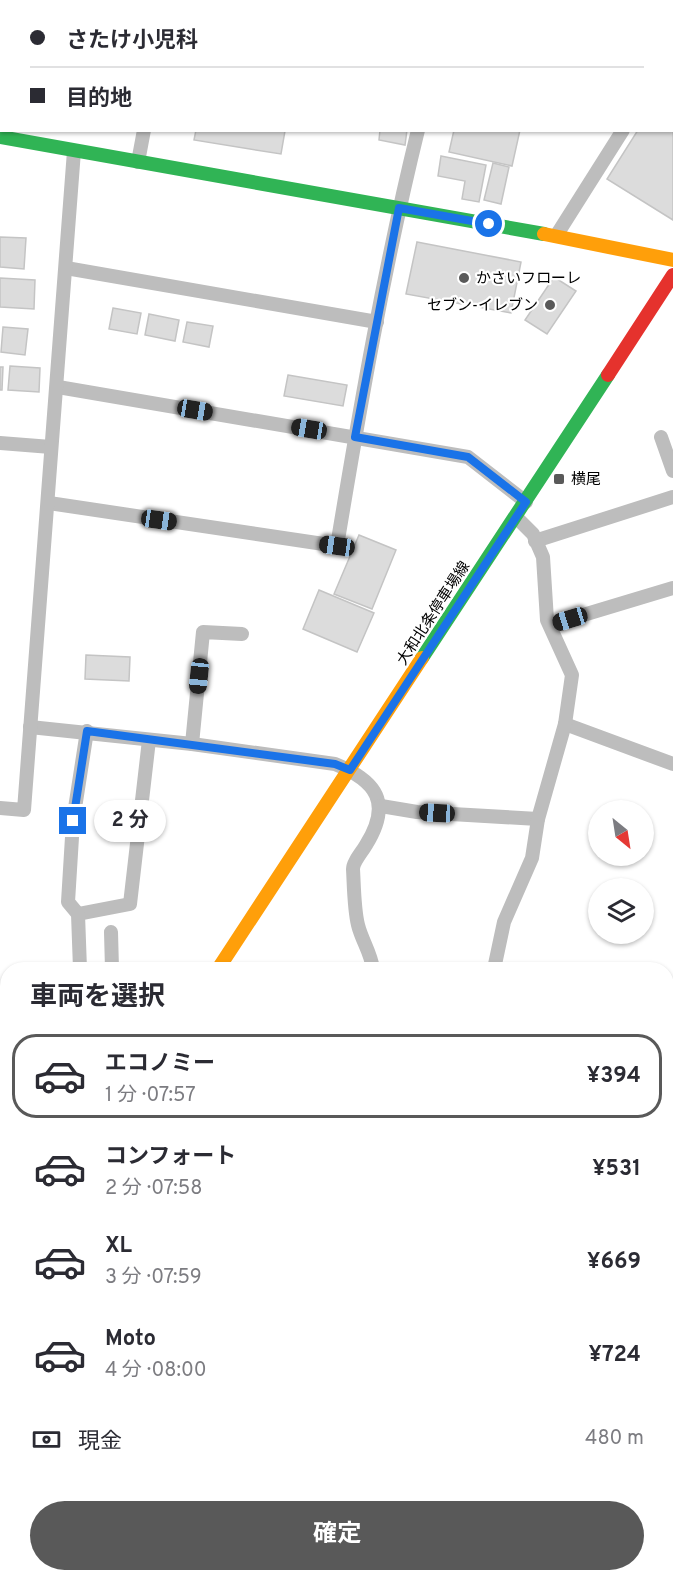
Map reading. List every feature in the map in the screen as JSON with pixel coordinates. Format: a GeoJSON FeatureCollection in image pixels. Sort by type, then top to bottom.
{"type":"FeatureCollection","features":[{"type":"Feature","properties":{"kind":"main road"},"geometry":{"type":"LineString","coordinates":[[0,137],[24,135],[74,150],[556,236],[673,260]]}},
{"type":"Feature","properties":{"kind":"main road","name":"大和北条停車場線"},"geometry":{"type":"LineString","coordinates":[[224,962],[673,275]]}},
{"type":"Feature","properties":{"kind":"street"},"geometry":{"type":"LineString","coordinates":[[138,162],[144,132]]}},
{"type":"Feature","properties":{"kind":"street"},"geometry":{"type":"LineString","coordinates":[[49,503],[337,546],[376,322],[399,208],[418,132]]}},
{"type":"Feature","properties":{"kind":"street"},"geometry":{"type":"LineString","coordinates":[[556,236],[621,132]]}},
{"type":"Feature","properties":{"kind":"street"},"geometry":{"type":"LineString","coordinates":[[0,808],[24,810],[49,503],[51,447],[58,387],[74,150]]}},
{"type":"Feature","properties":{"kind":"street"},"geometry":{"type":"LineString","coordinates":[[66,268],[376,322]]}},
{"type":"Feature","properties":{"kind":"street"},"geometry":{"type":"LineString","coordinates":[[58,387],[468,457],[526,502]]}},
{"type":"Feature","properties":{"kind":"street"},"geometry":{"type":"LineString","coordinates":[[661,437],[673,471]]}},
{"type":"Feature","properties":{"kind":"street"},"geometry":{"type":"LineString","coordinates":[[0,443],[51,447]]}},
{"type":"Feature","properties":{"kind":"street"},"geometry":{"type":"LineString","coordinates":[[536,541],[673,497]]}},
{"type":"Feature","properties":{"kind":"street"},"geometry":{"type":"LineString","coordinates":[[495,962],[504,922],[532,858],[538,819],[565,724],[572,675],[550,625],[543,556],[536,541],[516,517]]}},
{"type":"Feature","properties":{"kind":"street"},"geometry":{"type":"LineString","coordinates":[[550,625],[673,588]]}},
{"type":"Feature","properties":{"kind":"street"},"geometry":{"type":"LineString","coordinates":[[192,744],[203,632],[242,634]]}},
{"type":"Feature","properties":{"kind":"street"},"geometry":{"type":"LineString","coordinates":[[565,724],[673,764]]}},
{"type":"Feature","properties":{"kind":"street"},"geometry":{"type":"LineString","coordinates":[[30,728],[87,731],[192,744],[335,764],[350,770],[376,791],[381,806],[369,840],[353,866],[358,925],[371,954],[372,962]]}},
{"type":"Feature","properties":{"kind":"street"},"geometry":{"type":"LineString","coordinates":[[80,962],[78,914],[68,902],[73,821],[87,731]]}},
{"type":"Feature","properties":{"kind":"street"},"geometry":{"type":"LineString","coordinates":[[78,914],[130,904],[149,740]]}},
{"type":"Feature","properties":{"kind":"street"},"geometry":{"type":"LineString","coordinates":[[381,806],[417,812],[538,819]]}},
{"type":"Feature","properties":{"kind":"street"},"geometry":{"type":"LineString","coordinates":[[111,932],[112,962]]}},
{"type":"Feature","properties":{"kind":"building"},"geometry":{"type":"Polygon","coordinates":[[[196,132],[285,132],[281,154],[194,140],[196,132]]]}},
{"type":"Feature","properties":{"kind":"building"},"geometry":{"type":"Polygon","coordinates":[[[380,132],[407,132],[405,145],[379,140],[380,132]]]}},
{"type":"Feature","properties":{"kind":"building"},"geometry":{"type":"Polygon","coordinates":[[[454,132],[520,132],[512,166],[449,152],[454,132]]]}},
{"type":"Feature","properties":{"kind":"building"},"geometry":{"type":"Polygon","coordinates":[[[637,132],[673,132],[673,220],[607,179],[637,132]]]}},
{"type":"Feature","properties":{"kind":"building"},"geometry":{"type":"Polygon","coordinates":[[[441,156],[486,165],[479,202],[462,199],[465,181],[438,176],[441,156]]]}},
{"type":"Feature","properties":{"kind":"building"},"geometry":{"type":"Polygon","coordinates":[[[493,163],[509,167],[501,204],[484,200],[493,163]]]}},
{"type":"Feature","properties":{"kind":"building"},"geometry":{"type":"Polygon","coordinates":[[[0,237],[26,238],[24,269],[0,267],[0,237]]]}},
{"type":"Feature","properties":{"kind":"building","name":"かさいフローレ"},"geometry":{"type":"Polygon","coordinates":[[[417,242],[521,262],[511,313],[406,294],[417,242]]]}},
{"type":"Feature","properties":{"kind":"building","name":"セブン-イレブン"},"geometry":{"type":"Polygon","coordinates":[[[554,277],[576,291],[547,334],[525,320],[554,277]]]}},
{"type":"Feature","properties":{"kind":"building"},"geometry":{"type":"Polygon","coordinates":[[[0,278],[35,280],[34,309],[0,307],[0,278]]]}},
{"type":"Feature","properties":{"kind":"building"},"geometry":{"type":"Polygon","coordinates":[[[113,308],[141,313],[137,334],[109,329],[113,308]]]}},
{"type":"Feature","properties":{"kind":"building"},"geometry":{"type":"Polygon","coordinates":[[[149,314],[179,320],[175,341],[145,335],[149,314]]]}},
{"type":"Feature","properties":{"kind":"building"},"geometry":{"type":"Polygon","coordinates":[[[187,322],[213,326],[209,347],[183,342],[187,322]]]}},
{"type":"Feature","properties":{"kind":"building"},"geometry":{"type":"Polygon","coordinates":[[[3,327],[28,329],[25,355],[1,352],[3,327]]]}},
{"type":"Feature","properties":{"kind":"building"},"geometry":{"type":"Polygon","coordinates":[[[10,366],[40,368],[39,392],[8,390],[10,366]]]}},
{"type":"Feature","properties":{"kind":"building"},"geometry":{"type":"Polygon","coordinates":[[[0,367],[3,367],[2,390],[0,390],[0,367]]]}},
{"type":"Feature","properties":{"kind":"building"},"geometry":{"type":"Polygon","coordinates":[[[288,375],[347,385],[343,406],[284,396],[288,375]]]}},
{"type":"Feature","properties":{"kind":"building"},"geometry":{"type":"Polygon","coordinates":[[[359,535],[396,550],[372,609],[334,594],[359,535]]]}},
{"type":"Feature","properties":{"kind":"building"},"geometry":{"type":"Polygon","coordinates":[[[319,590],[374,613],[357,652],[303,629],[319,590]]]}},
{"type":"Feature","properties":{"kind":"building"},"geometry":{"type":"Polygon","coordinates":[[[86,655],[130,657],[129,681],[85,679],[86,655]]]}},
{"type":"Feature","properties":{"kind":"traffic: fast"},"geometry":{"type":"LineString","coordinates":[[0,137],[544,234]]}},
{"type":"Feature","properties":{"kind":"traffic: fast"},"geometry":{"type":"LineString","coordinates":[[422,658],[608,375]]}},
{"type":"Feature","properties":{"kind":"traffic: slow"},"geometry":{"type":"LineString","coordinates":[[544,234],[673,260]]}},
{"type":"Feature","properties":{"kind":"traffic: slow"},"geometry":{"type":"LineString","coordinates":[[223,962],[422,658]]}},
{"type":"Feature","properties":{"kind":"traffic: jam"},"geometry":{"type":"LineString","coordinates":[[608,375],[673,275]]}},
{"type":"Feature","properties":{"kind":"place","name":"かさいフローレ"},"geometry":{"type":"Point","coordinates":[464,278]}},
{"type":"Feature","properties":{"kind":"place","name":"セブン-イレブン"},"geometry":{"type":"Point","coordinates":[550,305]}},
{"type":"Feature","properties":{"kind":"place","name":"横尾"},"geometry":{"type":"Point","coordinates":[559,479]}},
{"type":"Feature","properties":{"kind":"route"},"geometry":{"type":"LineString","coordinates":[[73,821],[87,731],[335,764],[350,770],[526,502],[468,457],[355,437],[399,208],[489,224]]}}]}
